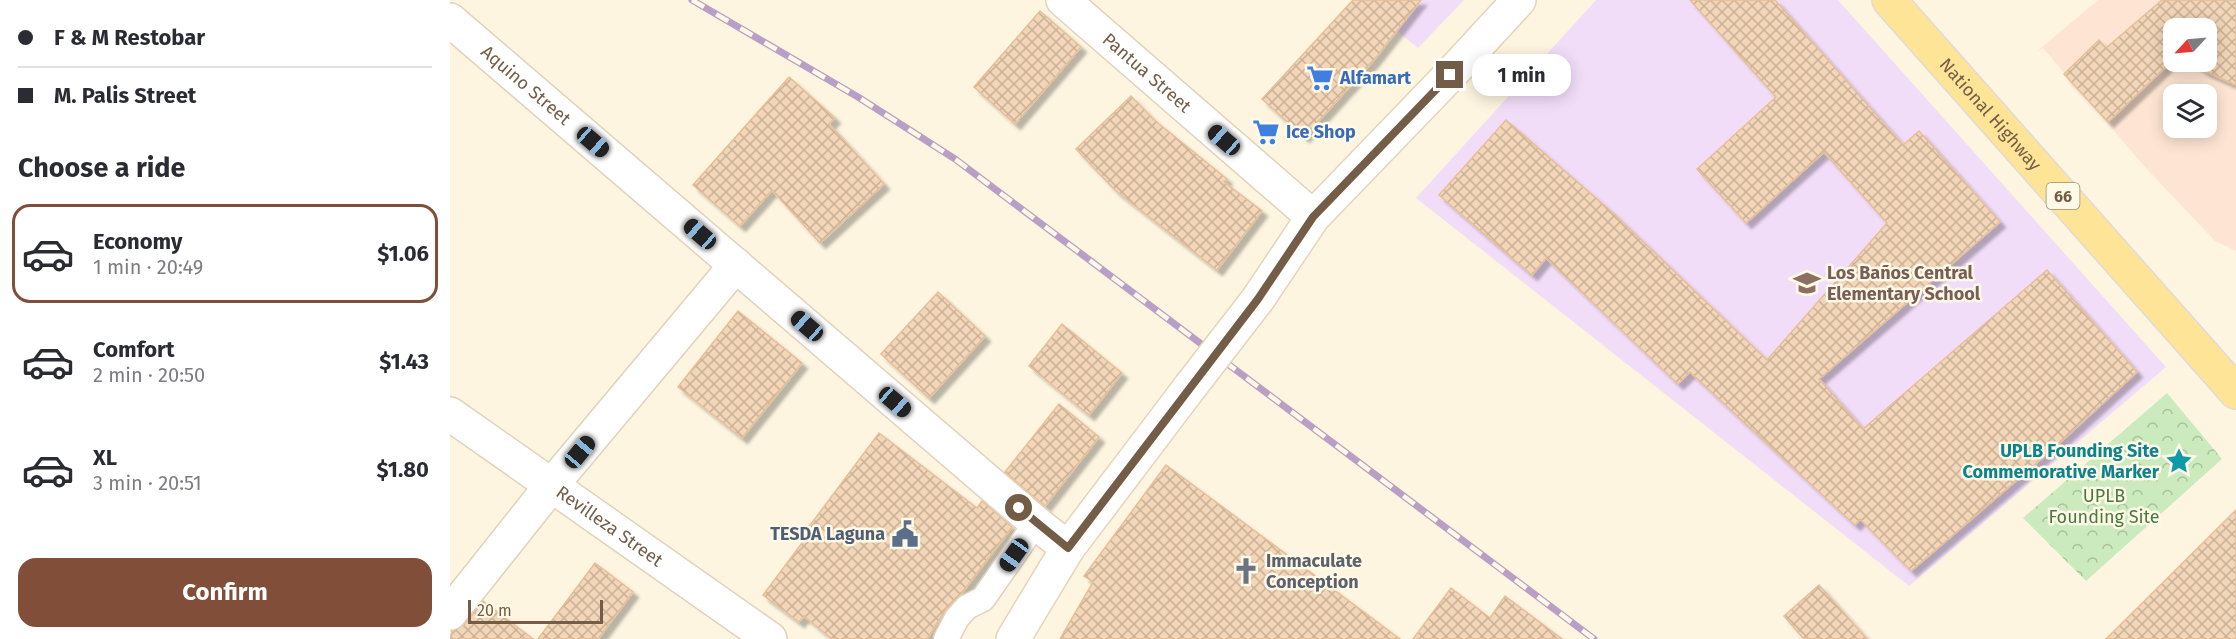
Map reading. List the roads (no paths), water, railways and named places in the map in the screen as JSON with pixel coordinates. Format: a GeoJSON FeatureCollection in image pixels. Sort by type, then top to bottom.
{"type":"FeatureCollection","features":[{"type":"Feature","properties":{"kind":"main road","name":"National Highway"},"geometry":{"type":"LineString","coordinates":[[1889,0],[2236,392]]}},
{"type":"Feature","properties":{"kind":"street","name":"Pantua Street"},"geometry":{"type":"LineString","coordinates":[[1063,0],[1313,217]]}},
{"type":"Feature","properties":{"kind":"street"},"geometry":{"type":"LineString","coordinates":[[1013,639],[1068,548],[1258,299],[1313,217],[1519,0]]}},
{"type":"Feature","properties":{"kind":"street","name":"Aquino Street"},"geometry":{"type":"LineString","coordinates":[[450,20],[1068,548]]}},
{"type":"Feature","properties":{"kind":"street"},"geometry":{"type":"LineString","coordinates":[[450,613],[551,486],[736,265]]}},
{"type":"Feature","properties":{"kind":"street","name":"Revilleza Street"},"geometry":{"type":"LineString","coordinates":[[450,414],[770,639]]}},
{"type":"Feature","properties":{"kind":"lane"},"geometry":{"type":"LineString","coordinates":[[946,639],[957,618],[966,607],[983,599],[1036,523]]}},
{"type":"Feature","properties":{"kind":"railway"},"geometry":{"type":"LineString","coordinates":[[692,0],[858,97],[955,159],[1594,639]]}},
{"type":"Feature","properties":{"kind":"place","name":"Alfamart"},"geometry":{"type":"Point","coordinates":[1320,78]}},
{"type":"Feature","properties":{"kind":"place","name":"Ice Shop"},"geometry":{"type":"Point","coordinates":[1266,132]}},
{"type":"Feature","properties":{"kind":"place","name":"Los Baños Central Elementary School"},"geometry":{"type":"Point","coordinates":[1807,283]}},
{"type":"Feature","properties":{"kind":"place","name":"UPLB Founding Site Commemorative Marker"},"geometry":{"type":"Point","coordinates":[2179,461]}},
{"type":"Feature","properties":{"kind":"place","name":"TESDA Laguna"},"geometry":{"type":"Point","coordinates":[905,534]}},
{"type":"Feature","properties":{"kind":"place","name":"Immaculate Conception"},"geometry":{"type":"Point","coordinates":[1246,571]}},
{"type":"Feature","properties":{"kind":"park label","name":"UPLB Founding Site"},"geometry":{"type":"Point","coordinates":[2104,506]}}]}
